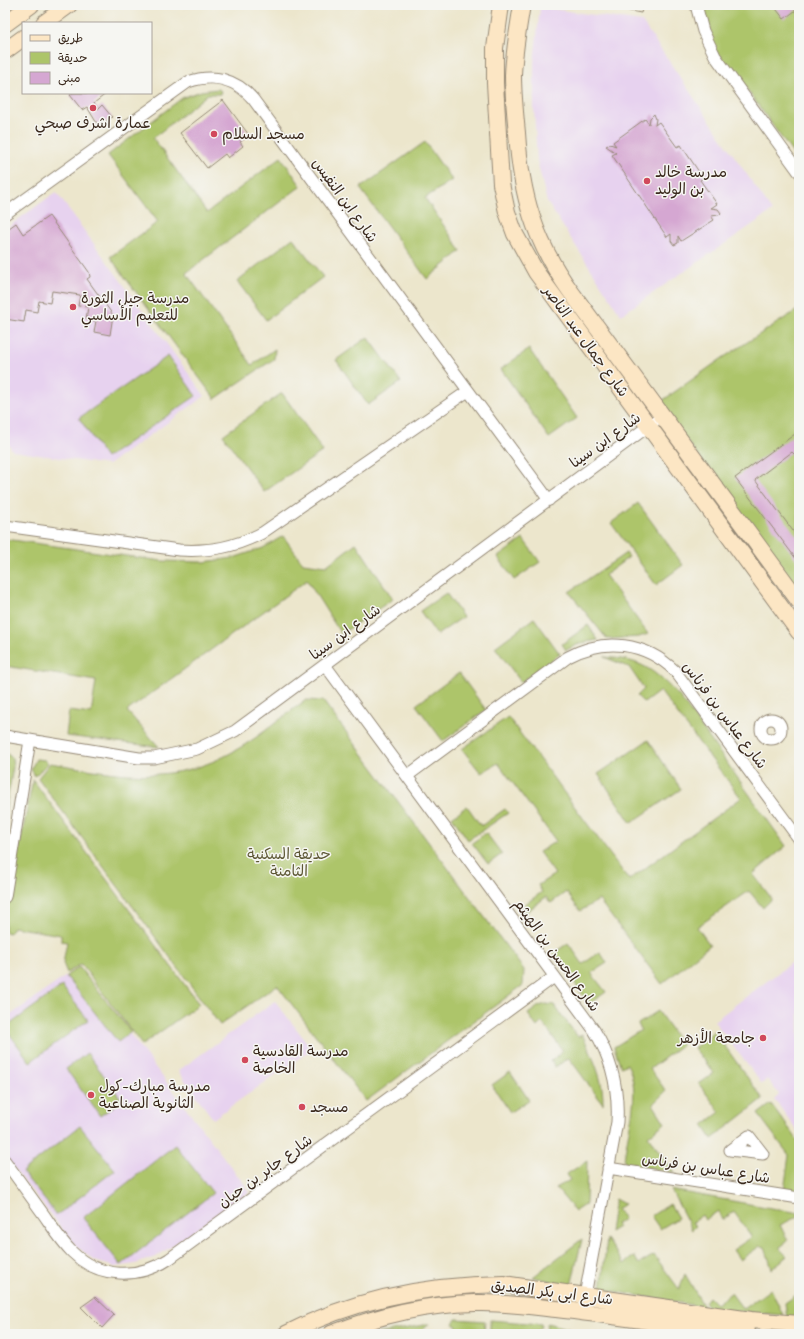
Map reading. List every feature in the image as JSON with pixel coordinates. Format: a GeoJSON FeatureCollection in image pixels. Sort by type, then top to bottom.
{"type":"FeatureCollection","features":[{"type":"Feature","properties":{"kind":"main road"},"geometry":{"type":"LineString","coordinates":[[5,24],[31,5]]}},
{"type":"Feature","properties":{"kind":"main road"},"geometry":{"type":"LineString","coordinates":[[45,22],[69,5]]}},
{"type":"Feature","properties":{"kind":"main road","name":"شارع جمال عبد الناصر"},"geometry":{"type":"LineString","coordinates":[[501,5],[495,48],[494,83],[499,170],[507,212],[519,244],[536,272],[799,632]]}},
{"type":"Feature","properties":{"kind":"main road","name":"شارع جمال عبد الناصر"},"geometry":{"type":"LineString","coordinates":[[522,5],[515,54],[514,90],[522,183],[534,225],[549,259],[559,276],[799,601]]}},
{"type":"Feature","properties":{"kind":"main road"},"geometry":{"type":"LineString","coordinates":[[5,51],[22,39]]}},
{"type":"Feature","properties":{"kind":"main road","name":"شارع ابى بكر الصديق"},"geometry":{"type":"LineString","coordinates":[[286,1334],[318,1319],[396,1294],[443,1287],[503,1284],[751,1320],[799,1324]]}},
{"type":"Feature","properties":{"kind":"main road","name":"شارع ابى بكر الصديق"},"geometry":{"type":"LineString","coordinates":[[331,1334],[383,1316],[449,1304],[498,1303],[582,1312],[748,1334]]}},
{"type":"Feature","properties":{"kind":"street"},"geometry":{"type":"LineString","coordinates":[[696,5],[703,31],[715,56],[799,172]]}},
{"type":"Feature","properties":{"kind":"street","name":"شارع ابن النفيس"},"geometry":{"type":"LineString","coordinates":[[5,214],[188,82],[205,77],[214,77],[232,82],[243,89],[253,99],[549,500]]}},
{"type":"Feature","properties":{"kind":"street"},"geometry":{"type":"LineString","coordinates":[[5,526],[180,550],[202,551],[224,548],[238,544],[262,533],[468,391]]}},
{"type":"Feature","properties":{"kind":"street","name":"شارع ابن سينا"},"geometry":{"type":"LineString","coordinates":[[5,736],[140,758],[183,753],[210,744],[235,731],[662,416]]}},
{"type":"Feature","properties":{"kind":"street","name":"شارع عباس بن فرناس"},"geometry":{"type":"LineString","coordinates":[[407,776],[568,657],[587,648],[598,645],[625,645],[650,652],[675,671],[799,839]]}},
{"type":"Feature","properties":{"kind":"street","name":"شارع الحسن بن الهيثم"},"geometry":{"type":"LineString","coordinates":[[325,664],[594,1030],[612,1068],[618,1108],[582,1312]]}},
{"type":"Feature","properties":{"kind":"street"},"geometry":{"type":"LineString","coordinates":[[5,897],[30,740]]}},
{"type":"Feature","properties":{"kind":"street","name":"شارع جابر بن حيان"},"geometry":{"type":"LineString","coordinates":[[5,1161],[65,1244],[80,1259],[98,1269],[112,1272],[130,1273],[151,1269],[169,1259],[554,977]]}},
{"type":"Feature","properties":{"kind":"street","name":"شارع عباس بن فرناس"},"geometry":{"type":"LineString","coordinates":[[608,1168],[799,1198]]}},
{"type":"Feature","properties":{"kind":"shaded area","name":"مدرسة خالد بن الوليد"},"geometry":{"type":"Polygon","coordinates":[[[540,7],[642,22],[772,211],[621,315],[547,202],[537,160],[534,108],[534,62],[540,7]]]}},
{"type":"Feature","properties":{"kind":"shaded area","name":"مدرسة جيل الثورة للتعليم الأساسي"},"geometry":{"type":"Polygon","coordinates":[[[56,192],[205,396],[108,465],[13,451],[5,440],[5,229],[56,192]]]}},
{"type":"Feature","properties":{"kind":"shaded area","name":"جامعة الأزهر"},"geometry":{"type":"Polygon","coordinates":[[[799,957],[799,1133],[774,1099],[779,1094],[767,1079],[762,1084],[714,1021],[799,957]]]}},
{"type":"Feature","properties":{"kind":"shaded area","name":"مدرسة مبارك-كول الثانوية الصناعية"},"geometry":{"type":"Polygon","coordinates":[[[79,967],[250,1192],[156,1257],[135,1264],[115,1267],[95,1261],[74,1244],[5,1157],[5,1019],[79,967]]]}},
{"type":"Feature","properties":{"kind":"shaded area","name":"مدرسة القادسية الخاصة"},"geometry":{"type":"Polygon","coordinates":[[[275,1001],[312,1049],[213,1119],[178,1071],[275,1001]]]}},
{"type":"Feature","properties":{"kind":"green space"},"geometry":{"type":"Polygon","coordinates":[[[699,5],[799,5],[799,162],[740,80],[713,48],[699,5]]]}},
{"type":"Feature","properties":{"kind":"green space"},"geometry":{"type":"Polygon","coordinates":[[[218,89],[221,91],[220,94],[208,94],[153,138],[207,213],[281,157],[301,186],[186,273],[252,365],[275,349],[274,359],[215,399],[110,257],[158,222],[108,155],[182,98],[201,91],[218,89]]]}},
{"type":"Feature","properties":{"kind":"green space"},"geometry":{"type":"Polygon","coordinates":[[[425,142],[452,180],[425,198],[461,251],[427,279],[360,188],[425,142]]]}},
{"type":"Feature","properties":{"kind":"green space"},"geometry":{"type":"Polygon","coordinates":[[[293,238],[323,277],[266,320],[237,281],[293,238]]]}},
{"type":"Feature","properties":{"kind":"green space"},"geometry":{"type":"Polygon","coordinates":[[[799,309],[799,593],[659,403],[721,359],[799,309]]]}},
{"type":"Feature","properties":{"kind":"green space"},"geometry":{"type":"Polygon","coordinates":[[[368,337],[401,382],[368,405],[336,360],[368,337]]]}},
{"type":"Feature","properties":{"kind":"green space"},"geometry":{"type":"Polygon","coordinates":[[[529,349],[577,418],[549,438],[501,369],[529,349]]]}},
{"type":"Feature","properties":{"kind":"green space"},"geometry":{"type":"Polygon","coordinates":[[[168,356],[196,396],[106,458],[79,418],[168,356]]]}},
{"type":"Feature","properties":{"kind":"green space"},"geometry":{"type":"Polygon","coordinates":[[[282,393],[323,451],[264,492],[223,435],[282,393]]]}},
{"type":"Feature","properties":{"kind":"green space"},"geometry":{"type":"Polygon","coordinates":[[[638,503],[683,565],[656,585],[611,523],[638,503]]]}},
{"type":"Feature","properties":{"kind":"green space"},"geometry":{"type":"Polygon","coordinates":[[[283,536],[303,563],[326,566],[356,543],[393,599],[341,634],[307,580],[127,711],[159,747],[66,736],[69,711],[91,714],[96,681],[5,666],[5,539],[162,561],[204,562],[233,558],[263,548],[283,536]]]}},
{"type":"Feature","properties":{"kind":"green space"},"geometry":{"type":"Polygon","coordinates":[[[523,539],[540,562],[514,580],[498,557],[523,539]]]}},
{"type":"Feature","properties":{"kind":"green space"},"geometry":{"type":"Polygon","coordinates":[[[626,553],[629,557],[605,575],[648,634],[639,637],[607,639],[569,592],[626,553]]]}},
{"type":"Feature","properties":{"kind":"green space"},"geometry":{"type":"Polygon","coordinates":[[[446,593],[463,617],[437,635],[420,611],[446,593]]]}},
{"type":"Feature","properties":{"kind":"green space"},"geometry":{"type":"Polygon","coordinates":[[[534,618],[560,654],[521,682],[495,647],[534,618]]]}},
{"type":"Feature","properties":{"kind":"green space"},"geometry":{"type":"Polygon","coordinates":[[[588,625],[598,640],[581,643],[566,650],[562,644],[588,625]]]}},
{"type":"Feature","properties":{"kind":"green space"},"geometry":{"type":"Polygon","coordinates":[[[604,657],[629,661],[646,668],[662,679],[680,697],[786,846],[753,874],[772,899],[763,908],[749,891],[697,927],[710,945],[662,984],[599,900],[580,911],[566,892],[551,903],[546,897],[525,913],[521,907],[542,892],[538,885],[555,874],[539,852],[556,841],[498,763],[481,773],[462,749],[508,717],[629,880],[741,798],[660,691],[644,703],[637,696],[644,689],[629,667],[604,657]]]}},
{"type":"Feature","properties":{"kind":"green space"},"geometry":{"type":"Polygon","coordinates":[[[459,673],[486,710],[443,741],[416,705],[459,673]]]}},
{"type":"Feature","properties":{"kind":"green space","name":"حديقة السكنية الثامنة"},"geometry":{"type":"Polygon","coordinates":[[[306,700],[323,701],[524,970],[523,985],[366,1101],[277,985],[220,1025],[38,778],[50,763],[98,771],[144,774],[167,773],[190,769],[213,762],[236,750],[306,700]]]}},
{"type":"Feature","properties":{"kind":"green space"},"geometry":{"type":"Polygon","coordinates":[[[648,740],[681,789],[631,823],[598,774],[648,740]]]}},
{"type":"Feature","properties":{"kind":"green space"},"geometry":{"type":"Polygon","coordinates":[[[5,752],[12,758],[13,767],[5,813],[5,752]]]}},
{"type":"Feature","properties":{"kind":"green space"},"geometry":{"type":"Polygon","coordinates":[[[36,759],[45,760],[48,763],[35,776],[31,769],[36,759]]]}},
{"type":"Feature","properties":{"kind":"green space"},"geometry":{"type":"Polygon","coordinates":[[[33,780],[199,1004],[142,1045],[81,964],[67,973],[63,963],[67,942],[61,941],[61,935],[13,927],[10,933],[5,932],[5,917],[33,780]]]}},
{"type":"Feature","properties":{"kind":"green space"},"geometry":{"type":"Polygon","coordinates":[[[467,806],[481,826],[505,809],[508,813],[468,840],[452,817],[467,806]]]}},
{"type":"Feature","properties":{"kind":"green space"},"geometry":{"type":"Polygon","coordinates":[[[486,833],[502,854],[488,864],[472,843],[486,833]]]}},
{"type":"Feature","properties":{"kind":"green space"},"geometry":{"type":"Polygon","coordinates":[[[568,943],[583,964],[600,952],[607,963],[591,973],[606,992],[589,1004],[554,953],[568,943]]]}},
{"type":"Feature","properties":{"kind":"green space"},"geometry":{"type":"Polygon","coordinates":[[[79,967],[131,1032],[118,1042],[66,976],[79,967]]]}},
{"type":"Feature","properties":{"kind":"green space"},"geometry":{"type":"Polygon","coordinates":[[[62,986],[88,1020],[30,1062],[5,1028],[62,986]]]}},
{"type":"Feature","properties":{"kind":"green space"},"geometry":{"type":"Polygon","coordinates":[[[546,1004],[554,1005],[578,1037],[582,1034],[593,1059],[602,1086],[603,1104],[569,1058],[555,1067],[551,1061],[563,1051],[542,1022],[537,1027],[528,1014],[539,1006],[546,1004]]]}},
{"type":"Feature","properties":{"kind":"green space"},"geometry":{"type":"Polygon","coordinates":[[[658,1011],[682,1045],[650,1069],[666,1091],[653,1104],[665,1123],[648,1136],[674,1172],[630,1166],[624,1162],[634,1099],[634,1087],[632,1075],[627,1064],[621,1067],[614,1047],[641,1030],[638,1024],[658,1011]]]}},
{"type":"Feature","properties":{"kind":"green space"},"geometry":{"type":"Polygon","coordinates":[[[714,1031],[763,1099],[712,1139],[703,1125],[720,1112],[699,1084],[714,1073],[694,1048],[714,1031]]]}},
{"type":"Feature","properties":{"kind":"green space"},"geometry":{"type":"Polygon","coordinates":[[[87,1053],[122,1100],[100,1116],[66,1069],[87,1053]]]}},
{"type":"Feature","properties":{"kind":"green space"},"geometry":{"type":"Polygon","coordinates":[[[510,1072],[529,1100],[510,1112],[492,1085],[510,1072]]]}},
{"type":"Feature","properties":{"kind":"green space"},"geometry":{"type":"Polygon","coordinates":[[[771,1104],[799,1142],[799,1192],[784,1191],[789,1155],[758,1114],[771,1104]]]}},
{"type":"Feature","properties":{"kind":"green space"},"geometry":{"type":"Polygon","coordinates":[[[80,1126],[115,1170],[57,1215],[22,1172],[80,1126]]]}},
{"type":"Feature","properties":{"kind":"green space"},"geometry":{"type":"Polygon","coordinates":[[[175,1145],[213,1193],[121,1265],[83,1218],[175,1145]]]}},
{"type":"Feature","properties":{"kind":"green space"},"geometry":{"type":"Polygon","coordinates":[[[587,1161],[586,1204],[575,1211],[556,1188],[570,1180],[567,1174],[587,1161]]]}},
{"type":"Feature","properties":{"kind":"green space"},"geometry":{"type":"Polygon","coordinates":[[[671,1190],[799,1213],[799,1216],[780,1225],[788,1241],[779,1248],[787,1256],[772,1269],[765,1247],[760,1246],[740,1260],[733,1250],[752,1237],[734,1212],[722,1220],[718,1211],[705,1220],[702,1215],[692,1223],[696,1226],[692,1230],[671,1190]]]}},
{"type":"Feature","properties":{"kind":"green space"},"geometry":{"type":"Polygon","coordinates":[[[615,1199],[624,1204],[617,1209],[624,1219],[616,1224],[618,1227],[610,1232],[615,1199]]]}},
{"type":"Feature","properties":{"kind":"green space"},"geometry":{"type":"Polygon","coordinates":[[[670,1204],[678,1218],[660,1229],[651,1216],[670,1204]]]}},
{"type":"Feature","properties":{"kind":"green space"},"geometry":{"type":"Polygon","coordinates":[[[582,1239],[571,1286],[533,1277],[582,1239]]]}},
{"type":"Feature","properties":{"kind":"green space"},"geometry":{"type":"Polygon","coordinates":[[[607,1239],[624,1264],[634,1256],[639,1264],[654,1255],[679,1289],[685,1274],[704,1307],[601,1289],[607,1239]]]}},
{"type":"Feature","properties":{"kind":"green space"},"geometry":{"type":"Polygon","coordinates":[[[771,1289],[783,1315],[710,1309],[705,1302],[709,1297],[716,1304],[731,1293],[743,1309],[771,1289]]]}},
{"type":"Feature","properties":{"kind":"green space"},"geometry":{"type":"Polygon","coordinates":[[[799,1293],[799,1316],[787,1317],[785,1303],[799,1293]]]}},
{"type":"Feature","properties":{"kind":"green space"},"geometry":{"type":"Polygon","coordinates":[[[456,1319],[485,1321],[484,1334],[462,1334],[454,1323],[456,1319]]]}},
{"type":"Feature","properties":{"kind":"green space"},"geometry":{"type":"Polygon","coordinates":[[[490,1320],[541,1324],[542,1327],[533,1334],[490,1334],[490,1320]]]}},
{"type":"Feature","properties":{"kind":"green space"},"geometry":{"type":"Polygon","coordinates":[[[547,1323],[577,1331],[573,1334],[546,1334],[547,1323]]]}},
{"type":"Feature","properties":{"kind":"green space"},"geometry":{"type":"Polygon","coordinates":[[[429,1324],[422,1331],[424,1334],[377,1334],[429,1324]]]}},
{"type":"Feature","properties":{"kind":"building"},"geometry":{"type":"Polygon","coordinates":[[[598,5],[643,5],[641,13],[598,5]]]}},
{"type":"Feature","properties":{"kind":"building"},"geometry":{"type":"Polygon","coordinates":[[[773,5],[799,5],[799,8],[784,19],[773,5]]]}},
{"type":"Feature","properties":{"kind":"building","name":"عمارة اشرف صبحي"},"geometry":{"type":"Polygon","coordinates":[[[106,94],[94,103],[98,109],[102,105],[112,117],[102,125],[101,123],[98,125],[87,107],[82,110],[70,95],[106,94]]]}},
{"type":"Feature","properties":{"kind":"building","name":"مسجد السلام"},"geometry":{"type":"Polygon","coordinates":[[[223,100],[249,135],[240,142],[243,146],[228,158],[225,154],[207,168],[180,133],[223,100]]]}},
{"type":"Feature","properties":{"kind":"building"},"geometry":{"type":"Polygon","coordinates":[[[654,114],[656,119],[655,125],[659,122],[677,147],[681,145],[703,178],[700,180],[717,204],[711,208],[718,209],[721,213],[719,215],[711,216],[714,220],[681,241],[678,236],[678,243],[674,245],[671,241],[671,234],[667,237],[612,155],[616,153],[606,146],[610,144],[616,146],[613,142],[645,119],[649,124],[650,118],[654,114]]]}},
{"type":"Feature","properties":{"kind":"building"},"geometry":{"type":"Polygon","coordinates":[[[49,216],[89,272],[90,277],[87,279],[113,315],[110,335],[94,332],[96,321],[86,319],[88,307],[78,306],[80,295],[52,291],[50,303],[39,301],[37,312],[26,310],[24,322],[5,319],[5,231],[16,223],[23,234],[49,216]]]}},
{"type":"Feature","properties":{"kind":"building"},"geometry":{"type":"Polygon","coordinates":[[[795,434],[799,440],[799,451],[794,454],[792,452],[755,480],[799,539],[799,558],[797,560],[735,478],[795,434]]]}},
{"type":"Feature","properties":{"kind":"building"},"geometry":{"type":"Polygon","coordinates":[[[95,1297],[114,1315],[102,1328],[81,1307],[95,1297]]]}},
{"type":"Feature","properties":{"kind":"place","name":"عمارة اشرف صبحي"},"geometry":{"type":"Point","coordinates":[93,108]}},
{"type":"Feature","properties":{"kind":"place","name":"مسجد السلام"},"geometry":{"type":"Point","coordinates":[214,134]}},
{"type":"Feature","properties":{"kind":"place","name":"مدرسة خالد بن الوليد"},"geometry":{"type":"Point","coordinates":[647,181]}},
{"type":"Feature","properties":{"kind":"place","name":"مدرسة جيل الثورة للتعليم الأساسي"},"geometry":{"type":"Point","coordinates":[73,307]}},
{"type":"Feature","properties":{"kind":"place","name":"جامعة الأزهر"},"geometry":{"type":"Point","coordinates":[763,1038]}},
{"type":"Feature","properties":{"kind":"place","name":"مدرسة القادسية الخاصة"},"geometry":{"type":"Point","coordinates":[245,1060]}},
{"type":"Feature","properties":{"kind":"place","name":"مدرسة مبارك-كول الثانوية الصناعية"},"geometry":{"type":"Point","coordinates":[91,1095]}},
{"type":"Feature","properties":{"kind":"place","name":"مسجد"},"geometry":{"type":"Point","coordinates":[302,1107]}}]}
